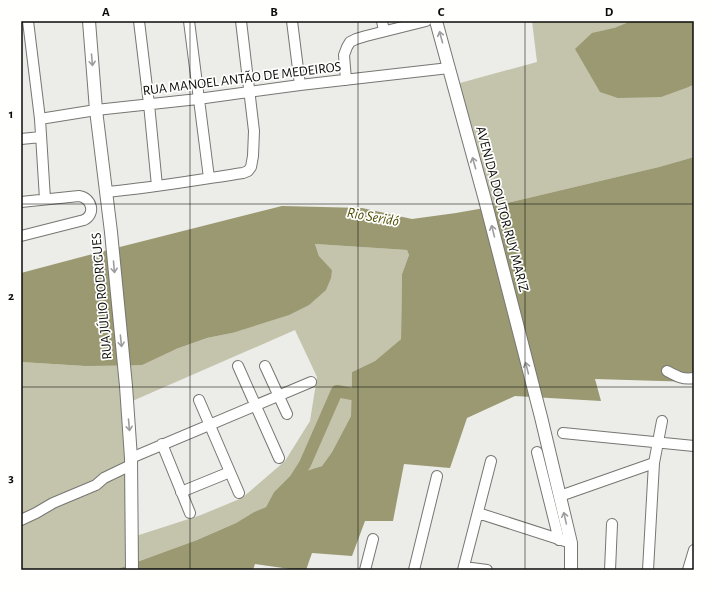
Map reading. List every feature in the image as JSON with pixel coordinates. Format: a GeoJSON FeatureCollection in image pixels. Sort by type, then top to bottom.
{"type":"FeatureCollection","features":[{"type":"Feature","properties":{"kind":"main road","name":"RUA JÚLIO RODRIGUES"},"geometry":{"type":"LineString","coordinates":[[89,21],[96,110],[111,232],[126,386],[131,461],[132,570]]}},
{"type":"Feature","properties":{"kind":"main road","name":"AVENIDA DOUTOR RUY MARIZ"},"geometry":{"type":"LineString","coordinates":[[436,21],[485,200],[560,496],[565,542],[571,570]]}},
{"type":"Feature","properties":{"kind":"street"},"geometry":{"type":"LineString","coordinates":[[28,21],[40,119],[46,199]]}},
{"type":"Feature","properties":{"kind":"street"},"geometry":{"type":"LineString","coordinates":[[138,21],[150,104],[157,186]]}},
{"type":"Feature","properties":{"kind":"street"},"geometry":{"type":"LineString","coordinates":[[189,21],[209,178]]}},
{"type":"Feature","properties":{"kind":"street"},"geometry":{"type":"LineString","coordinates":[[106,192],[134,190],[248,171],[251,167],[253,156],[254,137],[240,21]]}},
{"type":"Feature","properties":{"kind":"street"},"geometry":{"type":"LineString","coordinates":[[292,21],[300,85]]}},
{"type":"Feature","properties":{"kind":"street"},"geometry":{"type":"LineString","coordinates":[[346,80],[344,55],[350,42],[383,26],[426,21]]}},
{"type":"Feature","properties":{"kind":"street","name":"RUA MANOEL ANTÃO DE MEDEIROS"},"geometry":{"type":"LineString","coordinates":[[40,119],[96,110],[449,68]]}},
{"type":"Feature","properties":{"kind":"street"},"geometry":{"type":"LineString","coordinates":[[21,139],[41,137]]}},
{"type":"Feature","properties":{"kind":"street"},"geometry":{"type":"LineString","coordinates":[[21,202],[79,196],[86,198],[92,207],[90,215],[84,220],[21,236]]}},
{"type":"Feature","properties":{"kind":"street"},"geometry":{"type":"LineString","coordinates":[[238,366],[279,458]]}},
{"type":"Feature","properties":{"kind":"street"},"geometry":{"type":"LineString","coordinates":[[265,366],[287,414]]}},
{"type":"Feature","properties":{"kind":"street"},"geometry":{"type":"LineString","coordinates":[[667,370],[676,376],[694,378]]}},
{"type":"Feature","properties":{"kind":"street"},"geometry":{"type":"LineString","coordinates":[[21,520],[53,503],[96,485],[104,478],[131,461],[162,444],[311,382]]}},
{"type":"Feature","properties":{"kind":"street"},"geometry":{"type":"LineString","coordinates":[[199,400],[239,493]]}},
{"type":"Feature","properties":{"kind":"street"},"geometry":{"type":"LineString","coordinates":[[648,570],[654,463],[662,422]]}},
{"type":"Feature","properties":{"kind":"street"},"geometry":{"type":"LineString","coordinates":[[563,433],[694,446]]}},
{"type":"Feature","properties":{"kind":"street"},"geometry":{"type":"LineString","coordinates":[[162,444],[190,513]]}},
{"type":"Feature","properties":{"kind":"street"},"geometry":{"type":"LineString","coordinates":[[536,452],[565,542]]}},
{"type":"Feature","properties":{"kind":"street"},"geometry":{"type":"LineString","coordinates":[[487,570],[463,568],[491,461]]}},
{"type":"Feature","properties":{"kind":"street"},"geometry":{"type":"LineString","coordinates":[[560,496],[654,463]]}},
{"type":"Feature","properties":{"kind":"street"},"geometry":{"type":"LineString","coordinates":[[181,492],[230,472]]}},
{"type":"Feature","properties":{"kind":"street"},"geometry":{"type":"LineString","coordinates":[[414,570],[437,476]]}},
{"type":"Feature","properties":{"kind":"street"},"geometry":{"type":"LineString","coordinates":[[478,513],[565,542]]}},
{"type":"Feature","properties":{"kind":"street"},"geometry":{"type":"LineString","coordinates":[[610,570],[612,524]]}},
{"type":"Feature","properties":{"kind":"street"},"geometry":{"type":"LineString","coordinates":[[365,570],[373,539]]}},
{"type":"Feature","properties":{"kind":"street"},"geometry":{"type":"LineString","coordinates":[[688,570],[694,550]]}},
{"type":"Feature","properties":{"kind":"green space"},"geometry":{"type":"Polygon","coordinates":[[[532,21],[631,21],[614,28],[689,87],[694,85],[694,157],[659,167],[490,207],[460,83],[537,62],[532,21]]]}},
{"type":"Feature","properties":{"kind":"green space"},"geometry":{"type":"Polygon","coordinates":[[[315,244],[407,250],[409,255],[402,274],[401,339],[375,361],[352,372],[351,416],[332,452],[322,466],[290,476],[274,492],[266,507],[254,512],[236,523],[197,540],[115,570],[21,570],[21,362],[85,366],[176,349],[207,338],[232,333],[332,270],[319,256],[315,244]],[[295,330],[130,402],[136,536],[201,515],[242,498],[285,461],[310,421],[317,377],[295,330]]]}},
{"type":"Feature","properties":{"kind":"water"},"geometry":{"type":"Polygon","coordinates":[[[631,21],[694,21],[694,85],[661,97],[618,98],[600,92],[575,49],[592,33],[614,28],[631,21]]]}},
{"type":"Feature","properties":{"kind":"water","name":"Rio Seridó"},"geometry":{"type":"Polygon","coordinates":[[[694,157],[694,382],[595,379],[601,401],[515,396],[467,418],[450,468],[404,464],[393,521],[365,521],[352,556],[312,553],[306,570],[255,564],[253,570],[115,570],[197,540],[236,523],[254,512],[266,507],[274,492],[290,476],[322,466],[332,452],[351,416],[352,372],[375,361],[401,339],[402,274],[409,255],[407,250],[315,244],[319,256],[332,270],[331,278],[326,290],[309,305],[289,315],[232,333],[207,338],[176,349],[142,365],[85,366],[21,362],[21,273],[282,206],[362,208],[412,219],[490,207],[659,167],[694,157]]]}},
{"type":"Feature","properties":{"kind":"waterway"},"geometry":{"type":"LineString","coordinates":[[291,486],[305,464],[337,391],[362,396],[365,392]]}}]}
